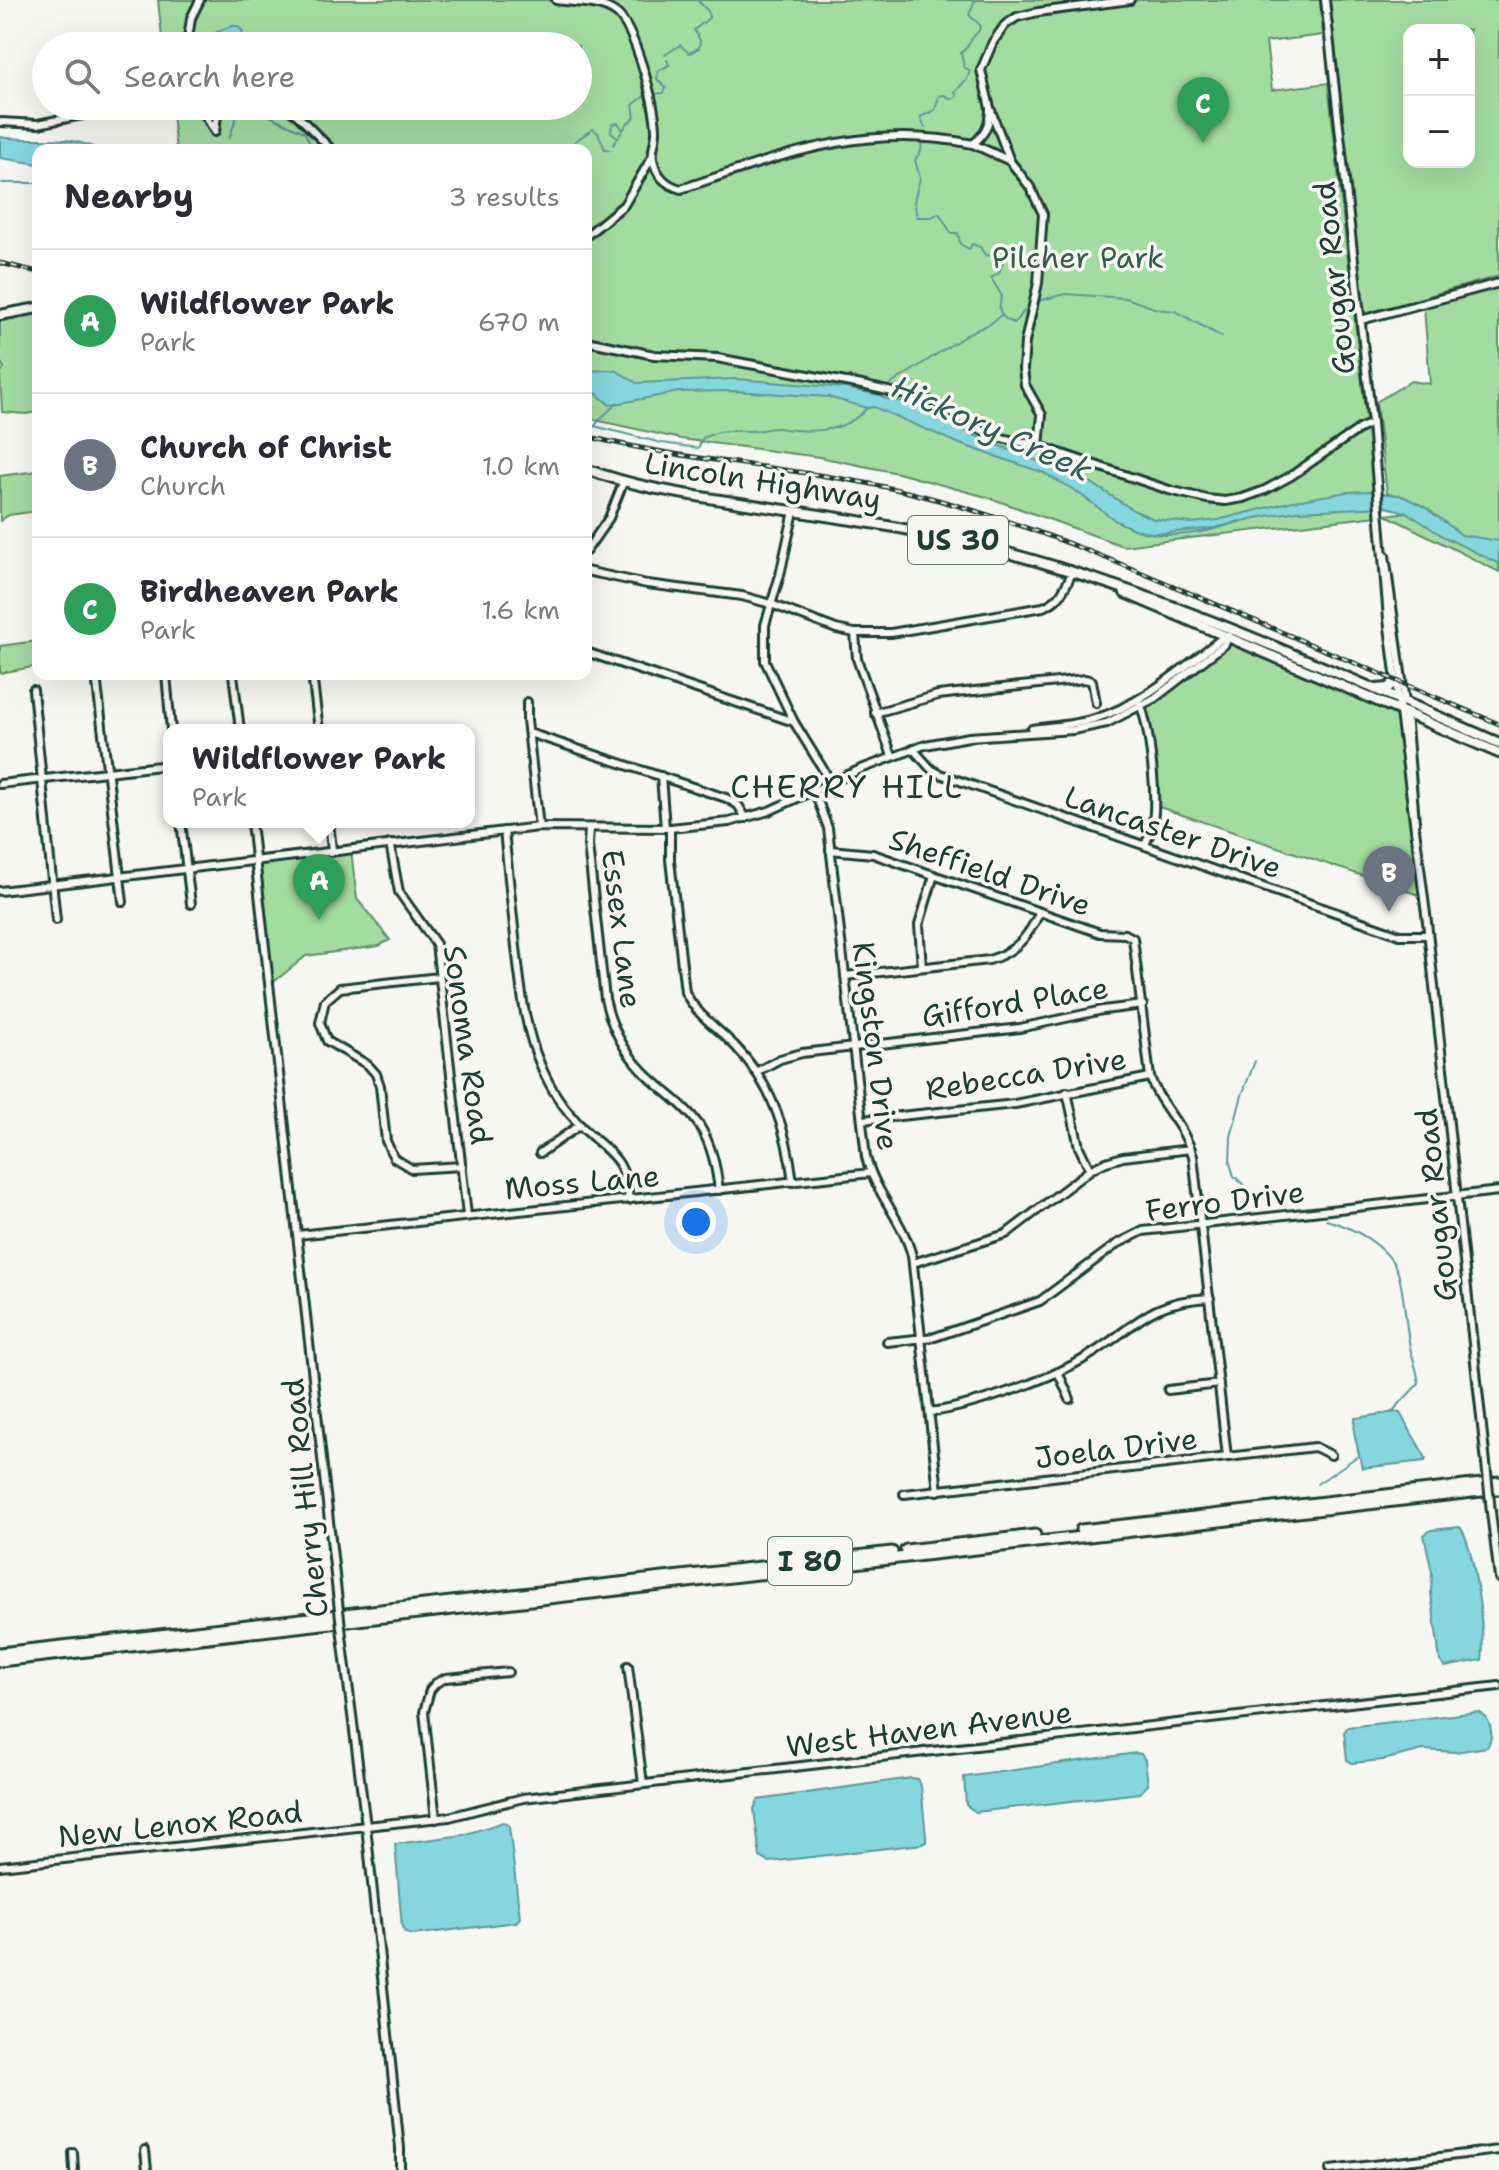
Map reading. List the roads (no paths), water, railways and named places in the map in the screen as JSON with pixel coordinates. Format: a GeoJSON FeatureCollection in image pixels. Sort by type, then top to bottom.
{"type":"FeatureCollection","features":[{"type":"Feature","properties":{"kind":"highway","name":"I 80"},"geometry":{"type":"LineString","coordinates":[[0,1653],[1499,1482]]}},
{"type":"Feature","properties":{"kind":"highway","name":"I 80"},"geometry":{"type":"LineString","coordinates":[[0,1661],[1499,1489]]}},
{"type":"Feature","properties":{"kind":"main road"},"geometry":{"type":"LineString","coordinates":[[0,315],[32,309]]}},
{"type":"Feature","properties":{"kind":"main road","name":"Lincoln Highway"},"geometry":{"type":"LineString","coordinates":[[592,471],[623,483],[958,540],[1160,600],[1401,701]]}},
{"type":"Feature","properties":{"kind":"main road","name":"Lincoln Highway"},"geometry":{"type":"LineString","coordinates":[[1117,588],[1402,712]]}},
{"type":"Feature","properties":{"kind":"main road"},"geometry":{"type":"LineString","coordinates":[[1372,688],[1388,688],[1396,680]]}},
{"type":"Feature","properties":{"kind":"main road","name":"US 30"},"geometry":{"type":"LineString","coordinates":[[1401,701],[1499,743]]}},
{"type":"Feature","properties":{"kind":"main road","name":"US 30"},"geometry":{"type":"LineString","coordinates":[[1402,712],[1499,753]]}},
{"type":"Feature","properties":{"kind":"street"},"geometry":{"type":"LineString","coordinates":[[189,32],[191,18],[200,0]]}},
{"type":"Feature","properties":{"kind":"street"},"geometry":{"type":"LineString","coordinates":[[556,0],[603,6],[618,14],[626,25],[652,96],[656,130],[652,156],[624,205],[592,231]]}},
{"type":"Feature","properties":{"kind":"street"},"geometry":{"type":"LineString","coordinates":[[1039,446],[1042,415],[1025,385],[1023,369],[1025,342],[1038,283],[1043,214],[1030,187],[1010,161],[990,108],[981,70],[993,42],[1005,25],[1017,17],[1130,0]]}},
{"type":"Feature","properties":{"kind":"street","name":"Gougar Road"},"geometry":{"type":"LineString","coordinates":[[1325,0],[1372,423],[1388,619],[1401,701]]}},
{"type":"Feature","properties":{"kind":"street"},"geometry":{"type":"LineString","coordinates":[[973,144],[982,137],[990,121],[990,108]]}},
{"type":"Feature","properties":{"kind":"street"},"geometry":{"type":"LineString","coordinates":[[0,122],[38,124],[58,120]]}},
{"type":"Feature","properties":{"kind":"street"},"geometry":{"type":"LineString","coordinates":[[208,120],[215,132],[216,120]]}},
{"type":"Feature","properties":{"kind":"street"},"geometry":{"type":"LineString","coordinates":[[302,120],[326,144]]}},
{"type":"Feature","properties":{"kind":"street"},"geometry":{"type":"LineString","coordinates":[[652,156],[661,177],[669,185],[681,189],[769,160],[845,140],[915,135],[973,144],[1010,161]]}},
{"type":"Feature","properties":{"kind":"street"},"geometry":{"type":"LineString","coordinates":[[1361,320],[1499,283]]}},
{"type":"Feature","properties":{"kind":"street"},"geometry":{"type":"LineString","coordinates":[[592,342],[654,355],[717,358],[931,401],[992,436],[1039,446],[1169,490],[1225,501],[1265,490],[1372,423]]}},
{"type":"Feature","properties":{"kind":"street"},"geometry":{"type":"LineString","coordinates":[[592,542],[609,518],[623,483]]}},
{"type":"Feature","properties":{"kind":"street"},"geometry":{"type":"LineString","coordinates":[[794,511],[765,625],[765,661],[794,722],[831,782]]}},
{"type":"Feature","properties":{"kind":"street","name":"Gougar Road"},"geometry":{"type":"LineString","coordinates":[[1384,552],[1389,566],[1411,815],[1428,935],[1499,1578]]}},
{"type":"Feature","properties":{"kind":"street"},"geometry":{"type":"LineString","coordinates":[[592,572],[647,584],[742,596],[855,633],[891,633],[1043,607],[1055,603],[1062,596],[1072,573]]}},
{"type":"Feature","properties":{"kind":"street"},"geometry":{"type":"LineString","coordinates":[[0,891],[539,827],[698,827],[746,818],[913,749],[954,740],[1084,722],[1140,704],[1221,639],[1228,638],[1233,629]]}},
{"type":"Feature","properties":{"kind":"street"},"geometry":{"type":"LineString","coordinates":[[855,633],[857,659],[892,756]]}},
{"type":"Feature","properties":{"kind":"street"},"geometry":{"type":"LineString","coordinates":[[592,654],[794,722]]}},
{"type":"Feature","properties":{"kind":"street"},"geometry":{"type":"LineString","coordinates":[[875,713],[938,695],[1085,679],[1092,681],[1096,703]]}},
{"type":"Feature","properties":{"kind":"street"},"geometry":{"type":"LineString","coordinates":[[167,680],[170,724]]}},
{"type":"Feature","properties":{"kind":"street"},"geometry":{"type":"LineString","coordinates":[[234,680],[239,724]]}},
{"type":"Feature","properties":{"kind":"street"},"geometry":{"type":"LineString","coordinates":[[313,680],[318,724]]}},
{"type":"Feature","properties":{"kind":"street"},"geometry":{"type":"LineString","coordinates":[[97,684],[123,902]]}},
{"type":"Feature","properties":{"kind":"street"},"geometry":{"type":"LineString","coordinates":[[33,690],[56,920]]}},
{"type":"Feature","properties":{"kind":"street"},"geometry":{"type":"LineString","coordinates":[[527,702],[539,827]]}},
{"type":"Feature","properties":{"kind":"street"},"geometry":{"type":"LineString","coordinates":[[1140,704],[1148,723],[1154,805],[1153,822],[1145,845]]}},
{"type":"Feature","properties":{"kind":"street"},"geometry":{"type":"LineString","coordinates":[[529,733],[726,798],[738,805],[746,818]]}},
{"type":"Feature","properties":{"kind":"street","name":"Lancaster Drive"},"geometry":{"type":"LineString","coordinates":[[913,749],[931,769],[940,774],[1400,935],[1428,935]]}},
{"type":"Feature","properties":{"kind":"street"},"geometry":{"type":"LineString","coordinates":[[0,784],[163,766]]}},
{"type":"Feature","properties":{"kind":"street"},"geometry":{"type":"LineString","coordinates":[[661,776],[685,992],[692,1006],[738,1049],[772,1098],[784,1127],[793,1182]]}},
{"type":"Feature","properties":{"kind":"street","name":"Kingston Drive"},"geometry":{"type":"LineString","coordinates":[[814,790],[828,828],[852,1047],[871,1173],[904,1233],[913,1263],[938,1491]]}},
{"type":"Feature","properties":{"kind":"street"},"geometry":{"type":"LineString","coordinates":[[182,828],[191,904]]}},
{"type":"Feature","properties":{"kind":"street","name":"Cherry Hill Road"},"geometry":{"type":"LineString","coordinates":[[252,828],[366,1826],[400,2170]]}},
{"type":"Feature","properties":{"kind":"street"},"geometry":{"type":"LineString","coordinates":[[330,828],[332,850]]}},
{"type":"Feature","properties":{"kind":"street","name":"Essex Lane"},"geometry":{"type":"LineString","coordinates":[[589,828],[591,876],[609,1018],[616,1035],[637,1065],[688,1111],[700,1126],[715,1162],[719,1190]]}},
{"type":"Feature","properties":{"kind":"street"},"geometry":{"type":"LineString","coordinates":[[504,831],[527,1025],[547,1079],[580,1125],[623,1167],[629,1200]]}},
{"type":"Feature","properties":{"kind":"street","name":"Sonoma Road"},"geometry":{"type":"LineString","coordinates":[[390,844],[399,892],[436,944],[467,1215]]}},
{"type":"Feature","properties":{"kind":"street","name":"Sheffield Drive"},"geometry":{"type":"LineString","coordinates":[[830,850],[873,854],[1100,933],[1125,934],[1133,938],[1143,1005]]}},
{"type":"Feature","properties":{"kind":"street"},"geometry":{"type":"LineString","coordinates":[[922,967],[919,925],[934,875]]}},
{"type":"Feature","properties":{"kind":"street"},"geometry":{"type":"LineString","coordinates":[[845,976],[1004,956],[1023,942],[1040,912]]}},
{"type":"Feature","properties":{"kind":"street"},"geometry":{"type":"LineString","coordinates":[[439,977],[340,988],[325,1001],[320,1023],[327,1041],[368,1065],[376,1074],[386,1141],[394,1158],[412,1169],[462,1166]]}},
{"type":"Feature","properties":{"kind":"street"},"geometry":{"type":"LineString","coordinates":[[1143,1005],[1150,1077],[1157,1095],[1183,1130],[1191,1149],[1227,1457]]}},
{"type":"Feature","properties":{"kind":"street","name":"Gifford Place"},"geometry":{"type":"LineString","coordinates":[[756,1072],[786,1056],[1020,1028],[1103,1010],[1143,1005]]}},
{"type":"Feature","properties":{"kind":"street","name":"Rebecca Drive"},"geometry":{"type":"LineString","coordinates":[[862,1120],[1015,1104],[1150,1077]]}},
{"type":"Feature","properties":{"kind":"street"},"geometry":{"type":"LineString","coordinates":[[1067,1092],[1079,1147],[1090,1170]]}},
{"type":"Feature","properties":{"kind":"street"},"geometry":{"type":"LineString","coordinates":[[540,1153],[580,1125]]}},
{"type":"Feature","properties":{"kind":"street"},"geometry":{"type":"LineString","coordinates":[[913,1263],[1006,1234],[1090,1170],[1118,1158],[1191,1149]]}},
{"type":"Feature","properties":{"kind":"street","name":"Moss Lane"},"geometry":{"type":"LineString","coordinates":[[298,1235],[871,1173]]}},
{"type":"Feature","properties":{"kind":"street","name":"Ferro Drive"},"geometry":{"type":"LineString","coordinates":[[887,1342],[935,1337],[1040,1301],[1135,1234],[1499,1191]]}},
{"type":"Feature","properties":{"kind":"street"},"geometry":{"type":"LineString","coordinates":[[930,1412],[967,1404],[1058,1372],[1091,1354],[1158,1307],[1180,1300],[1210,1298]]}},
{"type":"Feature","properties":{"kind":"street"},"geometry":{"type":"LineString","coordinates":[[1058,1372],[1070,1399]]}},
{"type":"Feature","properties":{"kind":"street"},"geometry":{"type":"LineString","coordinates":[[1168,1390],[1219,1384]]}},
{"type":"Feature","properties":{"kind":"street","name":"Joela Drive"},"geometry":{"type":"LineString","coordinates":[[904,1494],[1315,1447],[1331,1455]]}},
{"type":"Feature","properties":{"kind":"street"},"geometry":{"type":"LineString","coordinates":[[628,1666],[643,1784]]}},
{"type":"Feature","properties":{"kind":"street"},"geometry":{"type":"LineString","coordinates":[[436,1819],[424,1712],[430,1690],[446,1678],[508,1672]]}},
{"type":"Feature","properties":{"kind":"street","name":"West Haven Avenue"},"geometry":{"type":"LineString","coordinates":[[366,1826],[465,1814],[523,1798],[1499,1686]]}},
{"type":"Feature","properties":{"kind":"street","name":"New Lenox Road"},"geometry":{"type":"LineString","coordinates":[[0,1866],[366,1826]]}},
{"type":"Feature","properties":{"kind":"street"},"geometry":{"type":"LineString","coordinates":[[145,2150],[147,2170]]}},
{"type":"Feature","properties":{"kind":"street"},"geometry":{"type":"LineString","coordinates":[[1330,2170],[1499,2150]]}},
{"type":"Feature","properties":{"kind":"street"},"geometry":{"type":"LineString","coordinates":[[73,2153],[74,2170]]}},
{"type":"Feature","properties":{"kind":"water"},"geometry":{"type":"Polygon","coordinates":[[[238,26],[243,32],[218,32],[238,26]]]}},
{"type":"Feature","properties":{"kind":"water"},"geometry":{"type":"Polygon","coordinates":[[[0,137],[83,144],[32,144],[32,163],[0,158],[0,137]]]}},
{"type":"Feature","properties":{"kind":"water"},"geometry":{"type":"Polygon","coordinates":[[[592,371],[617,371],[637,383],[736,379],[845,388],[880,395],[914,405],[978,437],[1090,482],[1133,510],[1154,519],[1191,523],[1218,520],[1289,502],[1347,492],[1370,491],[1402,496],[1425,507],[1462,535],[1499,541],[1499,564],[1444,537],[1406,512],[1386,507],[1298,511],[1215,528],[1148,533],[1116,521],[1073,489],[1044,473],[960,444],[874,407],[867,408],[828,397],[734,391],[679,392],[610,405],[592,390],[592,371]]]}},
{"type":"Feature","properties":{"kind":"water"},"geometry":{"type":"Polygon","coordinates":[[[1400,1413],[1425,1461],[1362,1468],[1354,1432],[1355,1418],[1400,1413]]]}},
{"type":"Feature","properties":{"kind":"water"},"geometry":{"type":"Polygon","coordinates":[[[1460,1527],[1470,1552],[1478,1591],[1482,1660],[1445,1667],[1440,1661],[1431,1593],[1432,1572],[1424,1535],[1431,1530],[1460,1527]]]}},
{"type":"Feature","properties":{"kind":"water"},"geometry":{"type":"Polygon","coordinates":[[[1478,1712],[1486,1718],[1490,1727],[1491,1738],[1487,1747],[1455,1752],[1423,1750],[1383,1760],[1352,1763],[1347,1760],[1344,1732],[1348,1727],[1478,1712]]]}},
{"type":"Feature","properties":{"kind":"water"},"geometry":{"type":"Polygon","coordinates":[[[1136,1753],[1145,1760],[1148,1785],[1140,1793],[976,1812],[966,1805],[964,1777],[1136,1753]]]}},
{"type":"Feature","properties":{"kind":"water"},"geometry":{"type":"Polygon","coordinates":[[[917,1779],[921,1786],[926,1842],[769,1862],[760,1857],[754,1809],[758,1800],[917,1779]]]}},
{"type":"Feature","properties":{"kind":"water"},"geometry":{"type":"Polygon","coordinates":[[[503,1822],[509,1826],[520,1918],[516,1922],[413,1935],[405,1933],[395,1844],[463,1835],[503,1822]]]}},
{"type":"Feature","properties":{"kind":"waterway"},"geometry":{"type":"LineString","coordinates":[[665,55],[680,45],[689,53],[699,48],[700,40],[694,30],[709,18],[708,11],[697,0]]}},
{"type":"Feature","properties":{"kind":"waterway"},"geometry":{"type":"LineString","coordinates":[[925,128],[920,117],[935,110],[939,96],[952,99],[957,96],[955,92],[967,79],[970,71],[964,67],[961,53],[979,31],[980,25],[969,15],[975,0]]}},
{"type":"Feature","properties":{"kind":"waterway"},"geometry":{"type":"LineString","coordinates":[[654,94],[664,93],[666,88],[657,79],[658,71],[669,65],[667,60]]}},
{"type":"Feature","properties":{"kind":"waterway"},"geometry":{"type":"LineString","coordinates":[[613,145],[635,117],[633,105],[647,94]]}},
{"type":"Feature","properties":{"kind":"waterway"},"geometry":{"type":"LineString","coordinates":[[229,139],[235,120]]}},
{"type":"Feature","properties":{"kind":"waterway"},"geometry":{"type":"LineString","coordinates":[[278,120],[304,132],[311,144]]}},
{"type":"Feature","properties":{"kind":"waterway"},"geometry":{"type":"LineString","coordinates":[[619,138],[611,132],[612,124],[618,123],[623,130]]}},
{"type":"Feature","properties":{"kind":"waterway"},"geometry":{"type":"LineString","coordinates":[[573,144],[593,129],[605,149],[610,150]]}},
{"type":"Feature","properties":{"kind":"waterway"},"geometry":{"type":"LineString","coordinates":[[922,140],[921,151],[915,160],[920,178],[914,201],[917,217],[932,217],[939,213],[951,233],[958,233],[960,244],[969,249],[972,244],[980,247],[985,255],[1002,257]]}},
{"type":"Feature","properties":{"kind":"waterway"},"geometry":{"type":"LineString","coordinates":[[2,183],[32,183]]}},
{"type":"Feature","properties":{"kind":"waterway"},"geometry":{"type":"LineString","coordinates":[[1004,259],[999,273],[991,278],[1002,296],[1002,316],[1014,323],[1031,303]]}},
{"type":"Feature","properties":{"kind":"waterway"},"geometry":{"type":"LineString","coordinates":[[1038,301],[1065,294],[1126,298],[1157,309],[1175,311],[1222,337]]}},
{"type":"Feature","properties":{"kind":"waterway"},"geometry":{"type":"LineString","coordinates":[[885,388],[1001,315]]}},
{"type":"Feature","properties":{"kind":"waterway"},"geometry":{"type":"LineString","coordinates":[[595,426],[617,402]]}},
{"type":"Feature","properties":{"kind":"waterway"},"geometry":{"type":"LineString","coordinates":[[592,426],[662,443],[698,448],[703,438],[722,431],[775,428],[826,430],[848,423],[867,408]]}},
{"type":"Feature","properties":{"kind":"waterway","name":"Hickory Creek"},"geometry":{"type":"LineString","coordinates":[[1140,530],[1163,535],[1190,534],[1239,521]]}},
{"type":"Feature","properties":{"kind":"waterway"},"geometry":{"type":"LineString","coordinates":[[1255,1061],[1231,1137],[1230,1163],[1234,1176],[1254,1195],[1296,1200]]}},
{"type":"Feature","properties":{"kind":"waterway"},"geometry":{"type":"LineString","coordinates":[[1326,1220],[1347,1227],[1378,1246],[1398,1273],[1419,1383],[1391,1413]]}},
{"type":"Feature","properties":{"kind":"waterway"},"geometry":{"type":"LineString","coordinates":[[1317,1484],[1358,1456]]}},
{"type":"Feature","properties":{"kind":"railway"},"geometry":{"type":"LineString","coordinates":[[0,263],[32,271]]}},
{"type":"Feature","properties":{"kind":"railway"},"geometry":{"type":"LineString","coordinates":[[592,437],[672,454],[845,479],[968,509],[1113,561],[1499,724]]}},
{"type":"Feature","properties":{"kind":"place","name":"Birdheaven Park"},"geometry":{"type":"Point","coordinates":[1203,143]}},
{"type":"Feature","properties":{"kind":"place","name":"Church of Christ"},"geometry":{"type":"Point","coordinates":[1389,912]}},
{"type":"Feature","properties":{"kind":"place","name":"Wildflower Park"},"geometry":{"type":"Point","coordinates":[319,920]}},
{"type":"Feature","properties":{"kind":"district","name":"CHERRY HILL"},"geometry":{"type":"Point","coordinates":[847,786]}},
{"type":"Feature","properties":{"kind":"park label","name":"Pilcher Park"},"geometry":{"type":"Point","coordinates":[1078,257]}}]}
